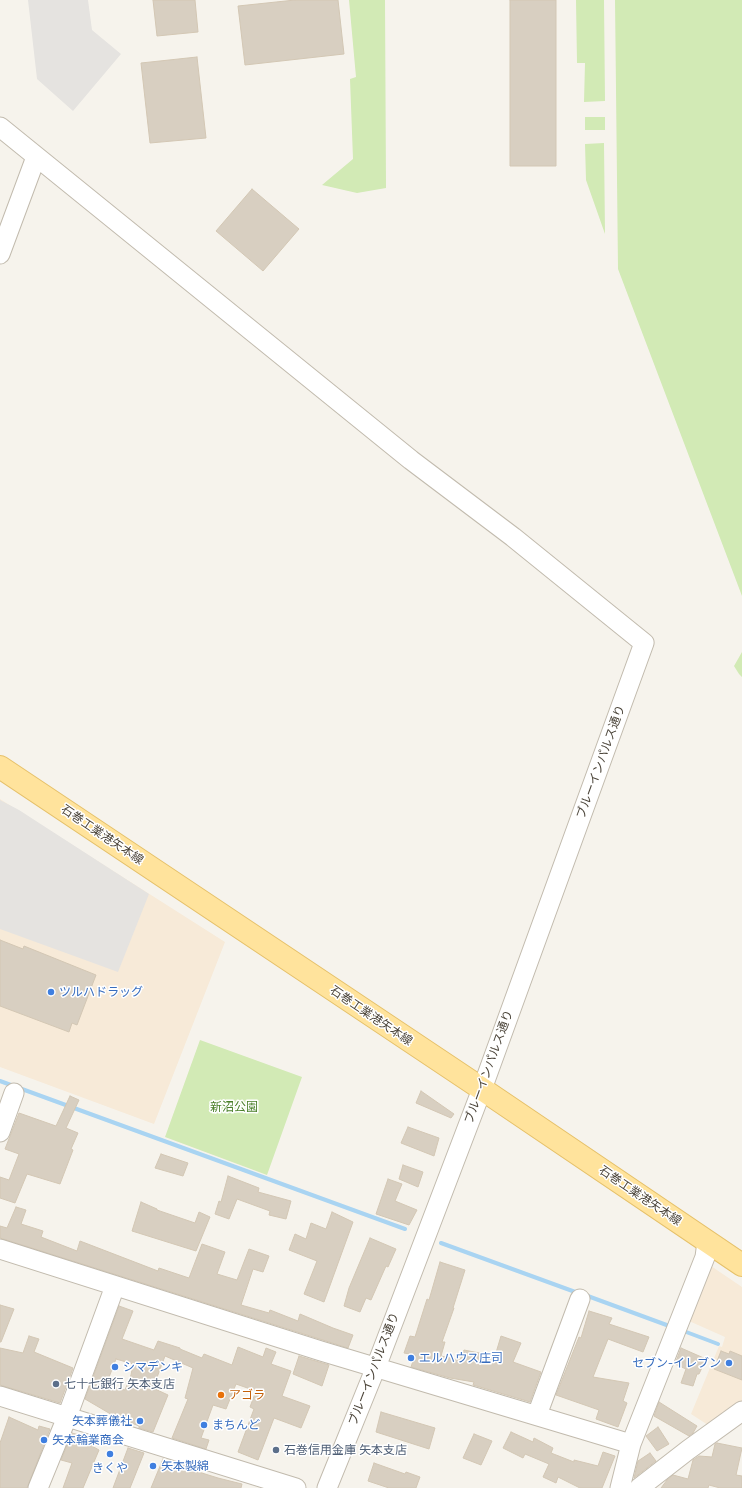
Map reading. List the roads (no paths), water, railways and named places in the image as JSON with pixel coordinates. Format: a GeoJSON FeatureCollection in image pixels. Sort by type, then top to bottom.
{"type":"FeatureCollection","features":[{"type":"Feature","properties":{"kind":"main road","name":"石巻工業港矢本線"},"geometry":{"type":"LineString","coordinates":[[0,767],[482,1088],[742,1266]]}},
{"type":"Feature","properties":{"kind":"street"},"geometry":{"type":"LineString","coordinates":[[0,127],[36,157],[0,254]]}},
{"type":"Feature","properties":{"kind":"street","name":"ブルーインパルス通り"},"geometry":{"type":"LineString","coordinates":[[36,157],[417,465],[513,537],[644,643],[482,1088],[376,1367],[327,1488]]}},
{"type":"Feature","properties":{"kind":"street"},"geometry":{"type":"LineString","coordinates":[[0,1132],[14,1093]]}},
{"type":"Feature","properties":{"kind":"street"},"geometry":{"type":"LineString","coordinates":[[620,1488],[631,1444],[705,1256],[707,1242]]}},
{"type":"Feature","properties":{"kind":"street"},"geometry":{"type":"LineString","coordinates":[[0,1249],[376,1367],[631,1444]]}},
{"type":"Feature","properties":{"kind":"street"},"geometry":{"type":"LineString","coordinates":[[38,1488],[67,1417],[115,1286]]}},
{"type":"Feature","properties":{"kind":"street"},"geometry":{"type":"LineString","coordinates":[[537,1415],[580,1299]]}},
{"type":"Feature","properties":{"kind":"street"},"geometry":{"type":"LineString","coordinates":[[0,1396],[296,1488]]}},
{"type":"Feature","properties":{"kind":"street"},"geometry":{"type":"LineString","coordinates":[[639,1488],[742,1411]]}},
{"type":"Feature","properties":{"kind":"waterway"},"geometry":{"type":"LineString","coordinates":[[0,1081],[405,1229]]}},
{"type":"Feature","properties":{"kind":"waterway"},"geometry":{"type":"LineString","coordinates":[[441,1243],[578,1293]]}},
{"type":"Feature","properties":{"kind":"waterway"},"geometry":{"type":"LineString","coordinates":[[585,1295],[672,1327]]}},
{"type":"Feature","properties":{"kind":"waterway"},"geometry":{"type":"LineString","coordinates":[[681,1330],[718,1344]]}},
{"type":"Feature","properties":{"kind":"place","name":"ツルハドラッグ"},"geometry":{"type":"Point","coordinates":[51,992]}},
{"type":"Feature","properties":{"kind":"place","name":"エルハウス庄司"},"geometry":{"type":"Point","coordinates":[411,1358]}},
{"type":"Feature","properties":{"kind":"place","name":"セブン-イレブン"},"geometry":{"type":"Point","coordinates":[729,1363]}},
{"type":"Feature","properties":{"kind":"place","name":"シマデンキ"},"geometry":{"type":"Point","coordinates":[115,1367]}},
{"type":"Feature","properties":{"kind":"place","name":"七十七銀行 矢本支店"},"geometry":{"type":"Point","coordinates":[56,1384]}},
{"type":"Feature","properties":{"kind":"place","name":"アゴラ"},"geometry":{"type":"Point","coordinates":[221,1395]}},
{"type":"Feature","properties":{"kind":"place","name":"矢本葬儀社"},"geometry":{"type":"Point","coordinates":[140,1421]}},
{"type":"Feature","properties":{"kind":"place","name":"まちんど"},"geometry":{"type":"Point","coordinates":[204,1425]}},
{"type":"Feature","properties":{"kind":"place","name":"矢本輪業商会"},"geometry":{"type":"Point","coordinates":[44,1440]}},
{"type":"Feature","properties":{"kind":"place","name":"石巻信用金庫 矢本支店"},"geometry":{"type":"Point","coordinates":[276,1450]}},
{"type":"Feature","properties":{"kind":"place","name":"きくや"},"geometry":{"type":"Point","coordinates":[110,1454]}},
{"type":"Feature","properties":{"kind":"place","name":"矢本製綿"},"geometry":{"type":"Point","coordinates":[153,1466]}},
{"type":"Feature","properties":{"kind":"park label","name":"新沼公園"},"geometry":{"type":"Point","coordinates":[234,1107]}}]}
